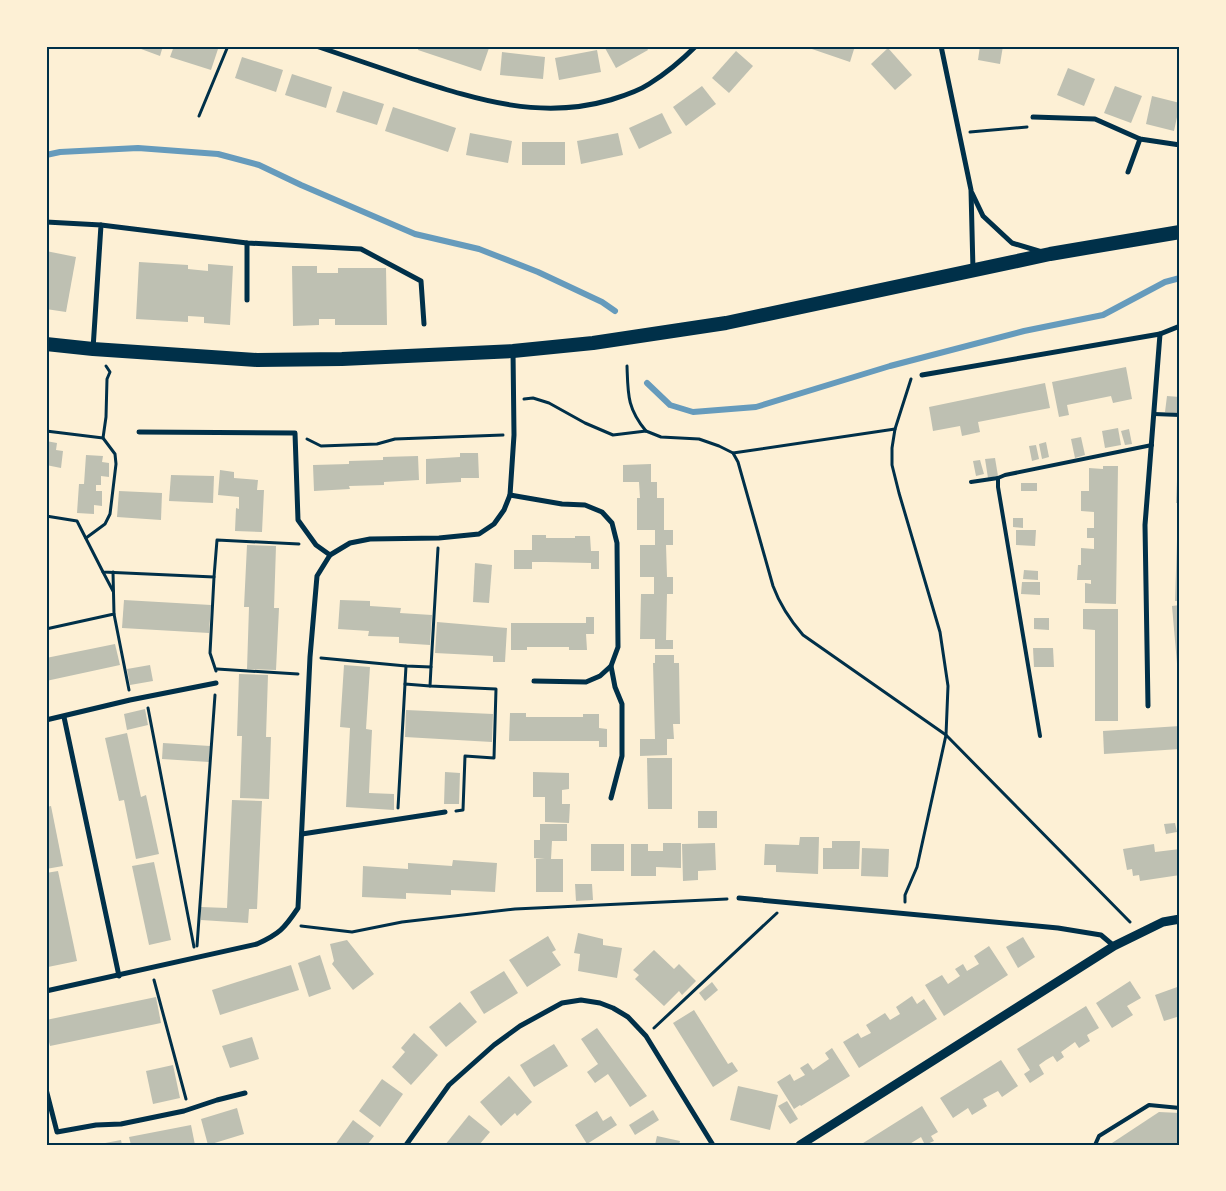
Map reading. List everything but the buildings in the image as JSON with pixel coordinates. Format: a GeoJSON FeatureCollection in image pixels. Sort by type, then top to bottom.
{"type":"FeatureCollection","features":[{"type":"Feature","properties":{"kind":"highway"},"geometry":{"type":"LineString","coordinates":[[46,344],[93,350],[257,360],[342,359],[513,351],[593,344],[726,322],[1050,254],[1180,232]]}},
{"type":"Feature","properties":{"kind":"street"},"geometry":{"type":"LineString","coordinates":[[316,46],[467,97],[527,108],[561,108],[596,104],[624,95],[648,85],[696,46]]}},
{"type":"Feature","properties":{"kind":"street"},"geometry":{"type":"LineString","coordinates":[[941,46],[971,190],[973,270]]}},
{"type":"Feature","properties":{"kind":"street"},"geometry":{"type":"LineString","coordinates":[[1033,117],[1095,119],[1140,139],[1180,145]]}},
{"type":"Feature","properties":{"kind":"street"},"geometry":{"type":"LineString","coordinates":[[1128,172],[1140,139]]}},
{"type":"Feature","properties":{"kind":"street"},"geometry":{"type":"LineString","coordinates":[[971,190],[983,216],[1012,243],[1050,254]]}},
{"type":"Feature","properties":{"kind":"street"},"geometry":{"type":"LineString","coordinates":[[46,222],[101,225],[247,243],[361,249],[420,281],[424,324]]}},
{"type":"Feature","properties":{"kind":"street"},"geometry":{"type":"LineString","coordinates":[[93,350],[101,225]]}},
{"type":"Feature","properties":{"kind":"street"},"geometry":{"type":"LineString","coordinates":[[247,243],[247,300]]}},
{"type":"Feature","properties":{"kind":"street"},"geometry":{"type":"LineString","coordinates":[[925,374],[1160,334],[1180,326]]}},
{"type":"Feature","properties":{"kind":"street"},"geometry":{"type":"LineString","coordinates":[[1148,706],[1145,524],[1160,334]]}},
{"type":"Feature","properties":{"kind":"street"},"geometry":{"type":"LineString","coordinates":[[46,991],[257,944],[277,935],[288,924],[298,908],[310,657],[317,576],[330,555],[350,543],[370,539],[439,538],[479,534],[494,524],[504,510],[510,495],[514,434],[513,351]]}},
{"type":"Feature","properties":{"kind":"street"},"geometry":{"type":"LineString","coordinates":[[139,432],[295,434],[298,520],[316,545],[330,555]]}},
{"type":"Feature","properties":{"kind":"street"},"geometry":{"type":"LineString","coordinates":[[510,495],[532,500],[585,505],[602,512],[612,523],[617,543],[618,646],[611,666],[614,687],[622,704],[622,756],[612,798]]}},
{"type":"Feature","properties":{"kind":"street"},"geometry":{"type":"LineString","coordinates":[[534,681],[586,682],[600,676],[611,666]]}},
{"type":"Feature","properties":{"kind":"street"},"geometry":{"type":"LineString","coordinates":[[46,720],[146,696],[216,684]]}},
{"type":"Feature","properties":{"kind":"street"},"geometry":{"type":"LineString","coordinates":[[64,717],[119,976]]}},
{"type":"Feature","properties":{"kind":"street"},"geometry":{"type":"LineString","coordinates":[[302,834],[445,812]]}},
{"type":"Feature","properties":{"kind":"street"},"geometry":{"type":"LineString","coordinates":[[739,898],[1058,928],[1102,935],[1114,946]]}},
{"type":"Feature","properties":{"kind":"street"},"geometry":{"type":"LineString","coordinates":[[800,1145],[1114,946],[1163,922],[1180,919]]}},
{"type":"Feature","properties":{"kind":"street"},"geometry":{"type":"LineString","coordinates":[[406,1145],[449,1085],[494,1045],[520,1026],[562,1003],[581,1000],[600,1003],[628,1017],[646,1036],[713,1145]]}},
{"type":"Feature","properties":{"kind":"street"},"geometry":{"type":"LineString","coordinates":[[46,1089],[57,1132],[96,1125],[121,1124],[188,1110],[216,1100],[245,1093]]}},
{"type":"Feature","properties":{"kind":"lane"},"geometry":{"type":"LineString","coordinates":[[1154,414],[1180,415]]}},
{"type":"Feature","properties":{"kind":"lane"},"geometry":{"type":"LineString","coordinates":[[971,482],[1152,445]]}},
{"type":"Feature","properties":{"kind":"lane"},"geometry":{"type":"LineString","coordinates":[[998,478],[1040,736]]}},
{"type":"Feature","properties":{"kind":"lane"},"geometry":{"type":"LineString","coordinates":[[1095,1145],[1099,1136],[1149,1105],[1180,1108]]}},
{"type":"Feature","properties":{"kind":"path"},"geometry":{"type":"LineString","coordinates":[[199,116],[228,46]]}},
{"type":"Feature","properties":{"kind":"path"},"geometry":{"type":"LineString","coordinates":[[958,132],[1035,127],[1033,117]]}},
{"type":"Feature","properties":{"kind":"path"},"geometry":{"type":"LineString","coordinates":[[627,366],[628,398],[637,420],[646,431]]}},
{"type":"Feature","properties":{"kind":"path"},"geometry":{"type":"LineString","coordinates":[[905,913],[905,895],[917,867],[946,735],[948,686],[940,632],[892,465],[895,429],[914,368],[925,374]]}},
{"type":"Feature","properties":{"kind":"path"},"geometry":{"type":"LineString","coordinates":[[86,538],[105,524],[110,514],[116,464],[115,454],[103,438],[106,417],[107,379]]}},
{"type":"Feature","properties":{"kind":"path"},"geometry":{"type":"LineString","coordinates":[[514,399],[533,398],[549,403],[585,423],[613,435],[646,431],[661,436],[699,439],[733,453],[738,462],[778,601],[788,618],[803,636],[946,735],[1141,933]]}},
{"type":"Feature","properties":{"kind":"path"},"geometry":{"type":"LineString","coordinates":[[733,453],[895,429]]}},
{"type":"Feature","properties":{"kind":"path"},"geometry":{"type":"LineString","coordinates":[[46,431],[103,438]]}},
{"type":"Feature","properties":{"kind":"path"},"geometry":{"type":"LineString","coordinates":[[295,434],[321,446],[377,444],[395,439],[514,434]]}},
{"type":"Feature","properties":{"kind":"path"},"geometry":{"type":"LineString","coordinates":[[46,516],[77,521],[114,592]]}},
{"type":"Feature","properties":{"kind":"path"},"geometry":{"type":"LineString","coordinates":[[430,686],[439,538]]}},
{"type":"Feature","properties":{"kind":"path"},"geometry":{"type":"LineString","coordinates":[[196,958],[216,684],[216,669],[210,653],[217,540],[316,545]]}},
{"type":"Feature","properties":{"kind":"path"},"geometry":{"type":"LineString","coordinates":[[103,572],[214,577]]}},
{"type":"Feature","properties":{"kind":"path"},"geometry":{"type":"LineString","coordinates":[[113,572],[114,614],[130,700]]}},
{"type":"Feature","properties":{"kind":"path"},"geometry":{"type":"LineString","coordinates":[[46,629],[114,614]]}},
{"type":"Feature","properties":{"kind":"path"},"geometry":{"type":"LineString","coordinates":[[310,657],[431,667]]}},
{"type":"Feature","properties":{"kind":"path"},"geometry":{"type":"LineString","coordinates":[[398,819],[406,666]]}},
{"type":"Feature","properties":{"kind":"path"},"geometry":{"type":"LineString","coordinates":[[216,669],[309,675]]}},
{"type":"Feature","properties":{"kind":"path"},"geometry":{"type":"LineString","coordinates":[[404,684],[496,689],[494,758],[465,756],[463,810],[445,812]]}},
{"type":"Feature","properties":{"kind":"path"},"geometry":{"type":"LineString","coordinates":[[146,696],[196,958]]}},
{"type":"Feature","properties":{"kind":"path"},"geometry":{"type":"LineString","coordinates":[[288,924],[352,932],[402,922],[515,910],[739,898]]}},
{"type":"Feature","properties":{"kind":"path"},"geometry":{"type":"LineString","coordinates":[[646,1036],[788,903]]}},
{"type":"Feature","properties":{"kind":"path"},"geometry":{"type":"LineString","coordinates":[[151,968],[188,1110]]}},
{"type":"Feature","properties":{"kind":"waterway"},"geometry":{"type":"LineString","coordinates":[[46,155],[60,152],[138,148],[218,154],[259,165],[415,234],[479,249],[538,272],[602,302],[615,311]]}},
{"type":"Feature","properties":{"kind":"waterway"},"geometry":{"type":"LineString","coordinates":[[647,383],[670,405],[693,412],[756,407],[890,366],[1024,331],[1103,315],[1165,282],[1180,278]]}}]}
